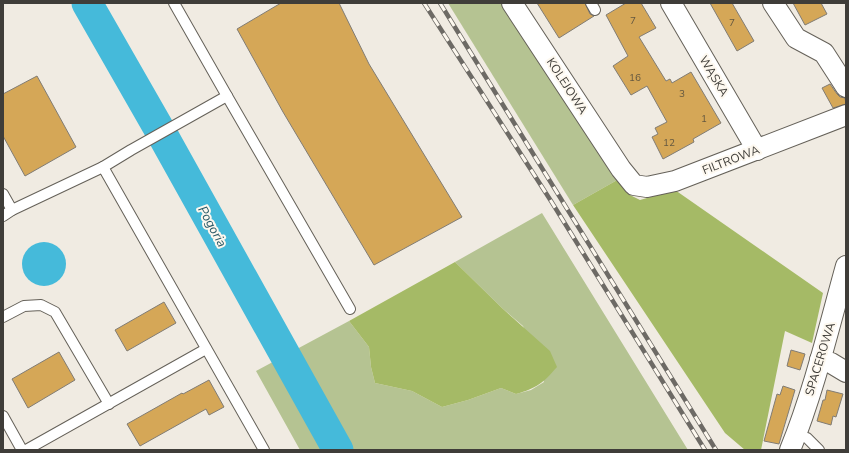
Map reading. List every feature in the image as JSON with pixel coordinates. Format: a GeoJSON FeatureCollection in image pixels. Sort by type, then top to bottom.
{"type":"FeatureCollection","features":[{"type":"Feature","properties":{"kind":"street","name":"KOLEJOWA"},"geometry":{"type":"LineString","coordinates":[[512,3],[621,169]]}},
{"type":"Feature","properties":{"kind":"street","name":"WĄSKA"},"geometry":{"type":"LineString","coordinates":[[671,3],[757,150]]}},
{"type":"Feature","properties":{"kind":"street"},"geometry":{"type":"LineString","coordinates":[[773,3],[796,38],[824,53],[846,88]]}},
{"type":"Feature","properties":{"kind":"street","name":"FILTROWA"},"geometry":{"type":"LineString","coordinates":[[621,169],[634,185],[648,188],[675,181],[846,115]]}},
{"type":"Feature","properties":{"kind":"street","name":"SPACEROWA"},"geometry":{"type":"LineString","coordinates":[[793,442],[820,360],[846,266]]}},
{"type":"Feature","properties":{"kind":"street"},"geometry":{"type":"LineString","coordinates":[[820,360],[831,363],[846,372]]}},
{"type":"Feature","properties":{"kind":"lane"},"geometry":{"type":"LineString","coordinates":[[174,3],[350,308]]}},
{"type":"Feature","properties":{"kind":"lane"},"geometry":{"type":"LineString","coordinates":[[3,216],[12,210],[103,167],[227,96]]}},
{"type":"Feature","properties":{"kind":"lane"},"geometry":{"type":"LineString","coordinates":[[103,167],[264,450]]}},
{"type":"Feature","properties":{"kind":"lane"},"geometry":{"type":"LineString","coordinates":[[3,194],[12,210]]}},
{"type":"Feature","properties":{"kind":"lane"},"geometry":{"type":"LineString","coordinates":[[3,318],[24,306],[41,304],[55,312],[109,404]]}},
{"type":"Feature","properties":{"kind":"lane"},"geometry":{"type":"LineString","coordinates":[[26,450],[206,349]]}},
{"type":"Feature","properties":{"kind":"lane"},"geometry":{"type":"LineString","coordinates":[[3,416],[22,450]]}},
{"type":"Feature","properties":{"kind":"lane"},"geometry":{"type":"LineString","coordinates":[[793,442],[807,438],[819,450]]}},
{"type":"Feature","properties":{"kind":"green space"},"geometry":{"type":"Polygon","coordinates":[[[448,3],[504,3],[619,179],[573,205],[448,3]]]}},
{"type":"Feature","properties":{"kind":"green space"},"geometry":{"type":"Polygon","coordinates":[[[619,179],[630,195],[640,200],[675,190],[823,293],[812,343],[785,331],[761,450],[745,450],[725,433],[573,205],[619,179]]]}},
{"type":"Feature","properties":{"kind":"green space"},"geometry":{"type":"Polygon","coordinates":[[[542,213],[688,450],[300,450],[256,371],[349,321],[369,347],[371,367],[375,383],[412,391],[442,407],[468,400],[501,388],[516,394],[531,390],[544,382],[523,326],[502,308],[455,262],[542,213]]]}},
{"type":"Feature","properties":{"kind":"green space"},"geometry":{"type":"Polygon","coordinates":[[[455,262],[502,308],[550,351],[557,367],[539,384],[529,390],[516,394],[501,388],[468,400],[442,407],[412,391],[375,383],[371,367],[369,347],[349,321],[455,262]]]}},
{"type":"Feature","properties":{"kind":"water"},"geometry":{"type":"Polygon","coordinates":[[[40,242],[48,242],[53,243],[60,248],[65,255],[65,273],[60,280],[53,285],[40,286],[32,283],[25,276],[22,268],[22,260],[25,252],[32,245],[40,242]]]}},
{"type":"Feature","properties":{"kind":"building"},"geometry":{"type":"Polygon","coordinates":[[[281,3],[339,3],[369,64],[462,217],[374,265],[283,112],[237,29],[281,3]]]}},
{"type":"Feature","properties":{"kind":"building"},"geometry":{"type":"Polygon","coordinates":[[[537,3],[585,3],[590,14],[594,16],[559,38],[537,3]]]}},
{"type":"Feature","properties":{"kind":"building"},"geometry":{"type":"Polygon","coordinates":[[[626,3],[641,3],[656,28],[639,37],[666,81],[670,79],[672,83],[691,72],[721,123],[693,139],[694,142],[663,159],[652,137],[658,134],[655,128],[667,122],[647,86],[631,95],[613,66],[628,56],[606,15],[626,3]]]}},
{"type":"Feature","properties":{"kind":"building"},"geometry":{"type":"Polygon","coordinates":[[[710,3],[732,3],[754,41],[737,51],[710,3]]]}},
{"type":"Feature","properties":{"kind":"building"},"geometry":{"type":"Polygon","coordinates":[[[793,3],[821,3],[827,14],[805,25],[793,3]]]}},
{"type":"Feature","properties":{"kind":"building"},"geometry":{"type":"Polygon","coordinates":[[[37,76],[76,147],[25,176],[3,136],[3,94],[37,76]]]}},
{"type":"Feature","properties":{"kind":"building"},"geometry":{"type":"Polygon","coordinates":[[[830,84],[840,97],[845,98],[846,104],[833,108],[822,88],[830,84]]]}},
{"type":"Feature","properties":{"kind":"building"},"geometry":{"type":"Polygon","coordinates":[[[164,302],[176,323],[127,351],[115,330],[164,302]]]}},
{"type":"Feature","properties":{"kind":"building"},"geometry":{"type":"Polygon","coordinates":[[[791,350],[805,354],[800,370],[787,366],[791,350]]]}},
{"type":"Feature","properties":{"kind":"building"},"geometry":{"type":"Polygon","coordinates":[[[59,352],[75,380],[28,408],[12,379],[59,352]]]}},
{"type":"Feature","properties":{"kind":"building"},"geometry":{"type":"Polygon","coordinates":[[[209,380],[224,407],[209,415],[206,409],[140,446],[127,424],[182,393],[183,394],[209,380]]]}},
{"type":"Feature","properties":{"kind":"building"},"geometry":{"type":"Polygon","coordinates":[[[783,386],[795,390],[779,444],[764,441],[777,394],[780,395],[783,386]]]}},
{"type":"Feature","properties":{"kind":"building"},"geometry":{"type":"Polygon","coordinates":[[[827,390],[843,394],[836,417],[833,416],[831,425],[817,421],[827,390]]]}},
{"type":"Feature","properties":{"kind":"waterway","name":"Pogoria"},"geometry":{"type":"LineString","coordinates":[[87,3],[162,134],[338,450]]}},
{"type":"Feature","properties":{"kind":"railway"},"geometry":{"type":"LineString","coordinates":[[424,3],[551,201],[705,450]]}},
{"type":"Feature","properties":{"kind":"railway"},"geometry":{"type":"LineString","coordinates":[[440,3],[716,450]]}}]}
